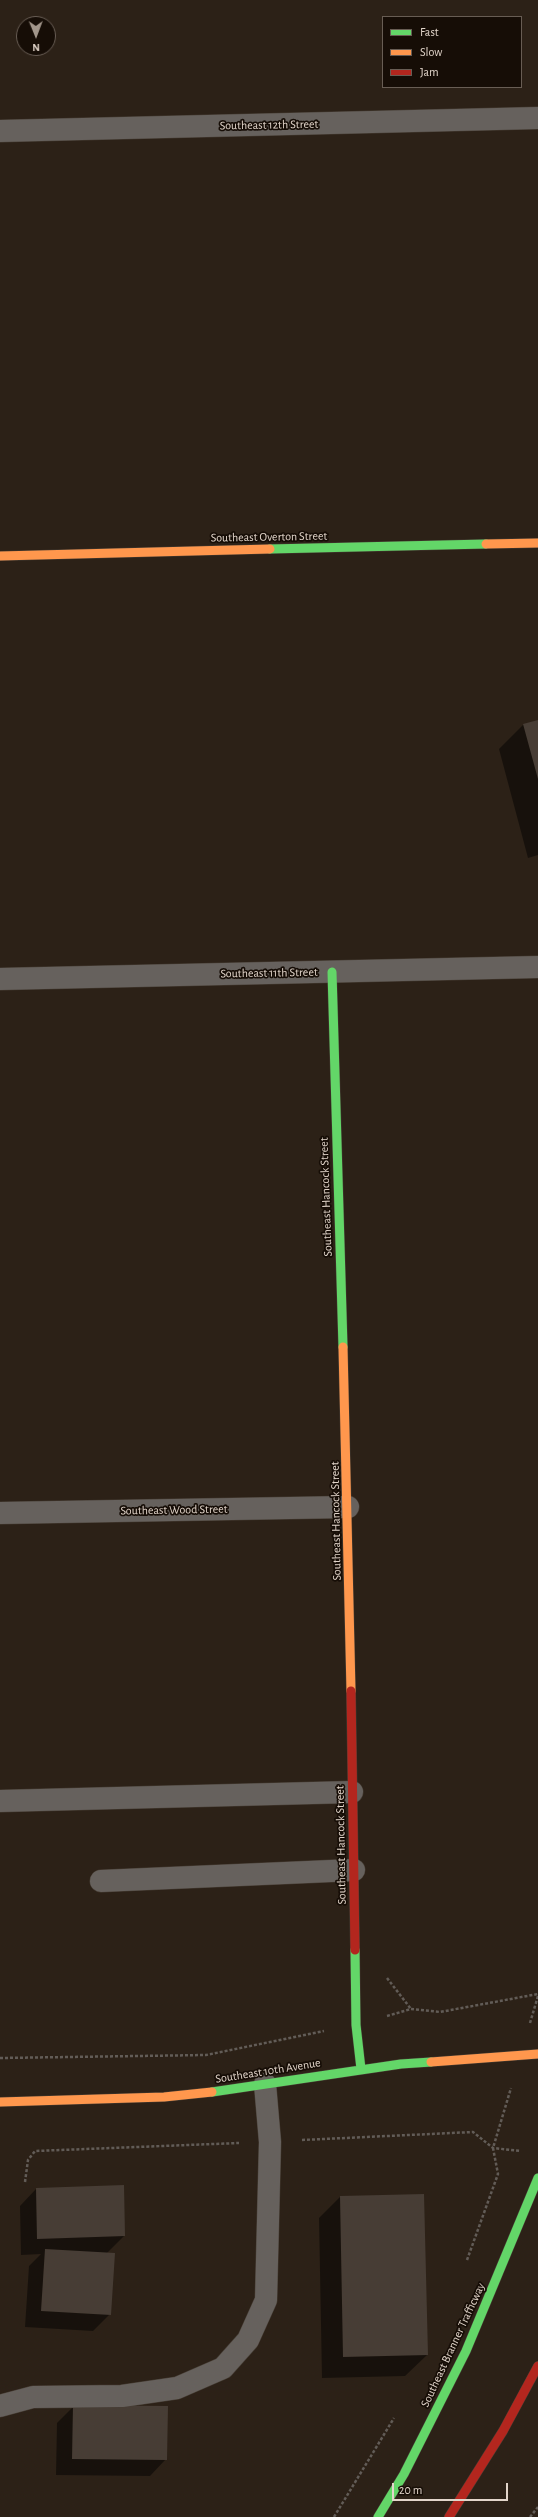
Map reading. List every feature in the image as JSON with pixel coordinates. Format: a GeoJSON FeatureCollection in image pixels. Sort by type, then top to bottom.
{"type":"FeatureCollection","features":[{"type":"Feature","properties":{"kind":"street","name":"Southeast 12th Street"},"geometry":{"type":"LineString","coordinates":[[0,131],[538,118]]}},
{"type":"Feature","properties":{"kind":"street","name":"Southeast Overton Street"},"geometry":{"type":"LineString","coordinates":[[0,556],[538,543]]}},
{"type":"Feature","properties":{"kind":"street","name":"Southeast 11th Street"},"geometry":{"type":"LineString","coordinates":[[0,979],[538,967]]}},
{"type":"Feature","properties":{"kind":"street","name":"Southeast Hancock Street"},"geometry":{"type":"LineString","coordinates":[[332,972],[348,1508],[356,2025],[361,2069]]}},
{"type":"Feature","properties":{"kind":"street","name":"Southeast Wood Street"},"geometry":{"type":"LineString","coordinates":[[0,1513],[348,1508]]}},
{"type":"Feature","properties":{"kind":"street"},"geometry":{"type":"LineString","coordinates":[[0,1801],[352,1792]]}},
{"type":"Feature","properties":{"kind":"street"},"geometry":{"type":"LineString","coordinates":[[101,1881],[354,1870]]}},
{"type":"Feature","properties":{"kind":"street","name":"Southeast 10th Avenue"},"geometry":{"type":"LineString","coordinates":[[0,2102],[164,2097],[265,2084],[361,2069],[520,2054],[538,2054]]}},
{"type":"Feature","properties":{"kind":"street"},"geometry":{"type":"LineString","coordinates":[[0,2406],[33,2397],[122,2396],[177,2388],[223,2368],[248,2340],[266,2300],[270,2142],[265,2084]]}},
{"type":"Feature","properties":{"kind":"street","name":"Southeast Branner Trafficway"},"geometry":{"type":"LineString","coordinates":[[378,2517],[404,2474],[466,2351],[538,2178]]}},
{"type":"Feature","properties":{"kind":"street"},"geometry":{"type":"LineString","coordinates":[[449,2517],[503,2431],[538,2366]]}},
{"type":"Feature","properties":{"kind":"path"},"geometry":{"type":"LineString","coordinates":[[0,2058],[206,2055],[356,2025],[411,2009],[440,2012],[538,1995],[493,2148],[498,2174],[466,2261]]}},
{"type":"Feature","properties":{"kind":"path"},"geometry":{"type":"LineString","coordinates":[[334,2517],[396,2414]]}},
{"type":"Feature","properties":{"kind":"path"},"geometry":{"type":"LineString","coordinates":[[530,2517],[538,2507]]}},
{"type":"Feature","properties":{"kind":"building"},"geometry":{"type":"Polygon","coordinates":[[[538,720],[538,779],[523,724],[538,720]]]}},
{"type":"Feature","properties":{"kind":"building"},"geometry":{"type":"Polygon","coordinates":[[[124,2185],[125,2236],[37,2239],[36,2188],[124,2185]]]}},
{"type":"Feature","properties":{"kind":"building"},"geometry":{"type":"Polygon","coordinates":[[[424,2194],[428,2355],[343,2357],[340,2196],[424,2194]]]}},
{"type":"Feature","properties":{"kind":"building"},"geometry":{"type":"Polygon","coordinates":[[[45,2249],[115,2253],[111,2315],[41,2311],[45,2249]]]}},
{"type":"Feature","properties":{"kind":"building"},"geometry":{"type":"Polygon","coordinates":[[[73,2405],[168,2406],[167,2460],[72,2459],[73,2405]]]}},
{"type":"Feature","properties":{"kind":"traffic: fast"},"geometry":{"type":"LineString","coordinates":[[270,549],[486,544]]}},
{"type":"Feature","properties":{"kind":"traffic: fast"},"geometry":{"type":"LineString","coordinates":[[332,972],[343,1347]]}},
{"type":"Feature","properties":{"kind":"traffic: fast"},"geometry":{"type":"LineString","coordinates":[[355,1950],[356,2025],[361,2069]]}},
{"type":"Feature","properties":{"kind":"traffic: fast"},"geometry":{"type":"LineString","coordinates":[[212,2092],[401,2064],[431,2062]]}},
{"type":"Feature","properties":{"kind":"traffic: fast"},"geometry":{"type":"LineString","coordinates":[[378,2517],[404,2474],[466,2351],[538,2178]]}},
{"type":"Feature","properties":{"kind":"traffic: slow"},"geometry":{"type":"LineString","coordinates":[[486,544],[538,543]]}},
{"type":"Feature","properties":{"kind":"traffic: slow"},"geometry":{"type":"LineString","coordinates":[[0,556],[270,549]]}},
{"type":"Feature","properties":{"kind":"traffic: slow"},"geometry":{"type":"LineString","coordinates":[[343,1347],[351,1691]]}},
{"type":"Feature","properties":{"kind":"traffic: slow"},"geometry":{"type":"LineString","coordinates":[[431,2062],[538,2054]]}},
{"type":"Feature","properties":{"kind":"traffic: slow"},"geometry":{"type":"LineString","coordinates":[[0,2102],[164,2097],[212,2092]]}},
{"type":"Feature","properties":{"kind":"traffic: jam"},"geometry":{"type":"LineString","coordinates":[[351,1691],[355,1950]]}},
{"type":"Feature","properties":{"kind":"traffic: jam"},"geometry":{"type":"LineString","coordinates":[[449,2517],[503,2431],[538,2366]]}}]}
